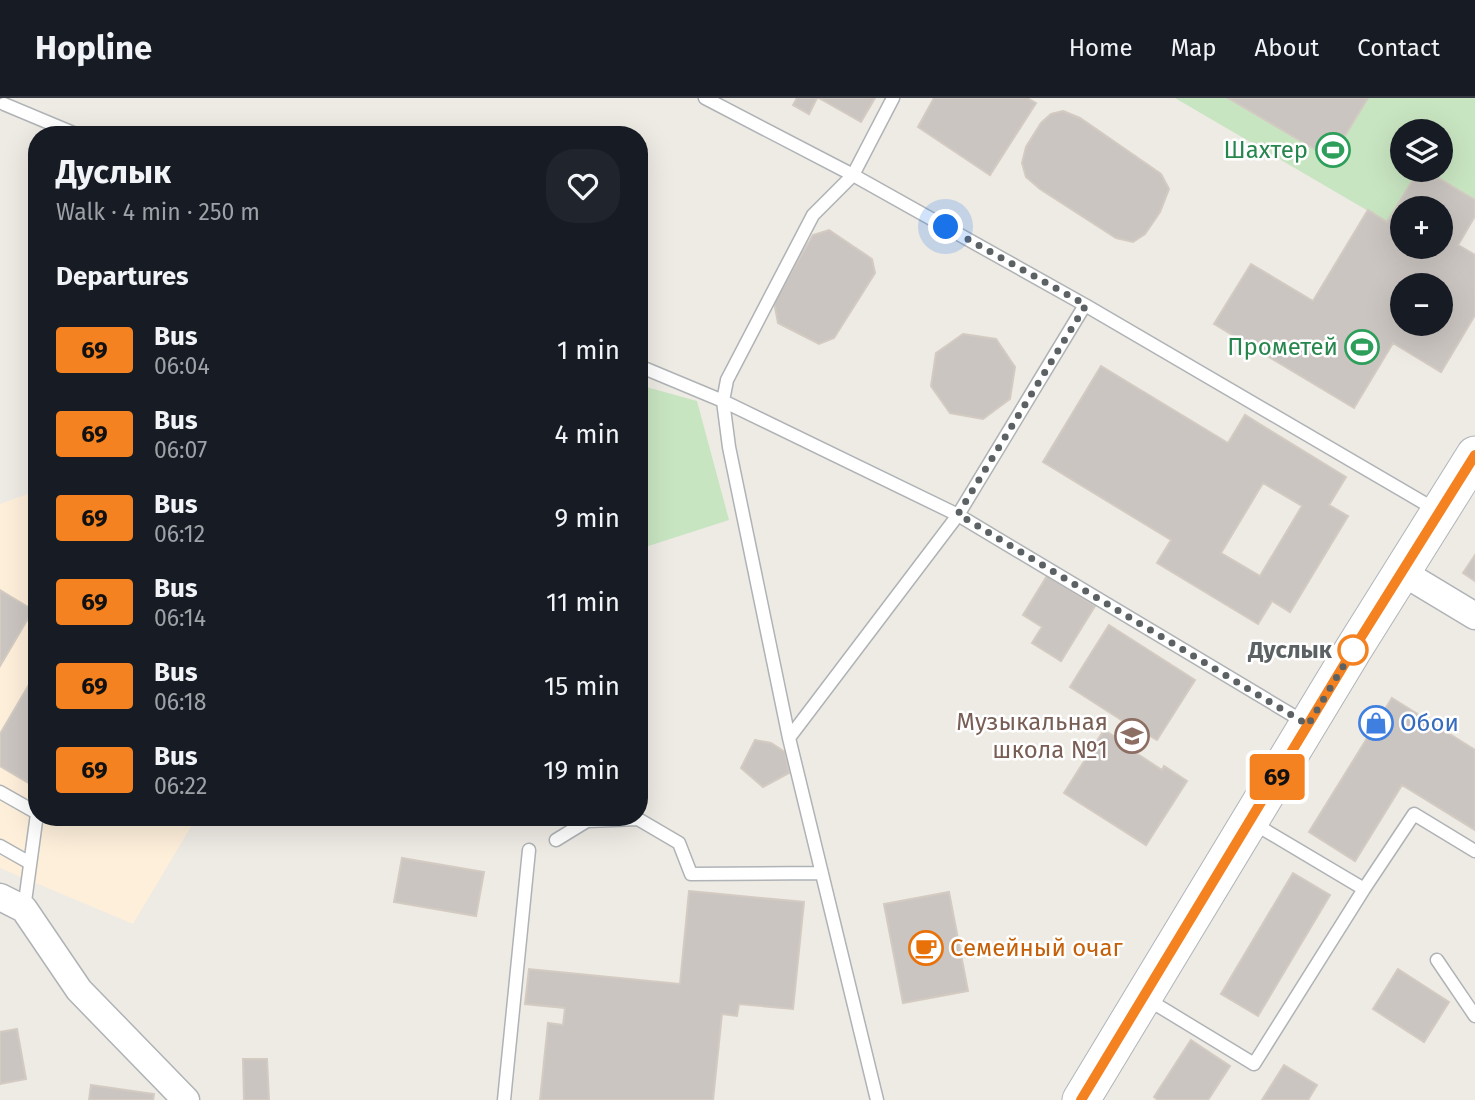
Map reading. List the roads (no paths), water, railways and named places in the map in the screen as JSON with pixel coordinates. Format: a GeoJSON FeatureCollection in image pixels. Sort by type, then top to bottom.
{"type":"FeatureCollection","features":[{"type":"Feature","properties":{"kind":"main road"},"geometry":{"type":"LineString","coordinates":[[1081,1100],[1475,455]]}},
{"type":"Feature","properties":{"kind":"street"},"geometry":{"type":"LineString","coordinates":[[1402,572],[1475,616]]}},
{"type":"Feature","properties":{"kind":"street"},"geometry":{"type":"LineString","coordinates":[[0,897],[24,909],[79,990],[186,1100]]}},
{"type":"Feature","properties":{"kind":"lane"},"geometry":{"type":"LineString","coordinates":[[705,98],[853,175],[1086,305],[1439,512]]}},
{"type":"Feature","properties":{"kind":"lane"},"geometry":{"type":"LineString","coordinates":[[877,1100],[789,738],[729,447],[723,401],[727,380],[813,215],[853,175],[893,98]]}},
{"type":"Feature","properties":{"kind":"lane"},"geometry":{"type":"LineString","coordinates":[[4,104],[57,126]]}},
{"type":"Feature","properties":{"kind":"lane"},"geometry":{"type":"LineString","coordinates":[[789,738],[958,514],[1086,305]]}},
{"type":"Feature","properties":{"kind":"lane"},"geometry":{"type":"LineString","coordinates":[[648,370],[723,401],[958,514],[1308,725]]}},
{"type":"Feature","properties":{"kind":"lane"},"geometry":{"type":"LineString","coordinates":[[0,792],[28,809]]}},
{"type":"Feature","properties":{"kind":"lane"},"geometry":{"type":"LineString","coordinates":[[1143,997],[1255,1064],[1414,814],[1475,851]]}},
{"type":"Feature","properties":{"kind":"lane"},"geometry":{"type":"LineString","coordinates":[[1250,821],[1364,889]]}},
{"type":"Feature","properties":{"kind":"lane"},"geometry":{"type":"LineString","coordinates":[[24,909],[35,826]]}},
{"type":"Feature","properties":{"kind":"lane"},"geometry":{"type":"LineString","coordinates":[[556,840],[579,826]]}},
{"type":"Feature","properties":{"kind":"lane"},"geometry":{"type":"LineString","coordinates":[[648,826],[678,843],[691,874],[822,873]]}},
{"type":"Feature","properties":{"kind":"lane"},"geometry":{"type":"LineString","coordinates":[[0,846],[30,863]]}},
{"type":"Feature","properties":{"kind":"lane"},"geometry":{"type":"LineString","coordinates":[[504,1100],[529,850]]}},
{"type":"Feature","properties":{"kind":"lane"},"geometry":{"type":"LineString","coordinates":[[1437,960],[1475,1016]]}},
{"type":"Feature","properties":{"kind":"place","name":"Шахтер"},"geometry":{"type":"Point","coordinates":[1333,150]}},
{"type":"Feature","properties":{"kind":"place","name":"Прометей"},"geometry":{"type":"Point","coordinates":[1362,347]}},
{"type":"Feature","properties":{"kind":"place","name":"Дуслык"},"geometry":{"type":"Point","coordinates":[1353,650]}},
{"type":"Feature","properties":{"kind":"place","name":"Обои"},"geometry":{"type":"Point","coordinates":[1376,723]}},
{"type":"Feature","properties":{"kind":"place","name":"Музыкальная школа №1"},"geometry":{"type":"Point","coordinates":[1132,736]}},
{"type":"Feature","properties":{"kind":"place","name":"Семейный очаг"},"geometry":{"type":"Point","coordinates":[926,948]}}]}
